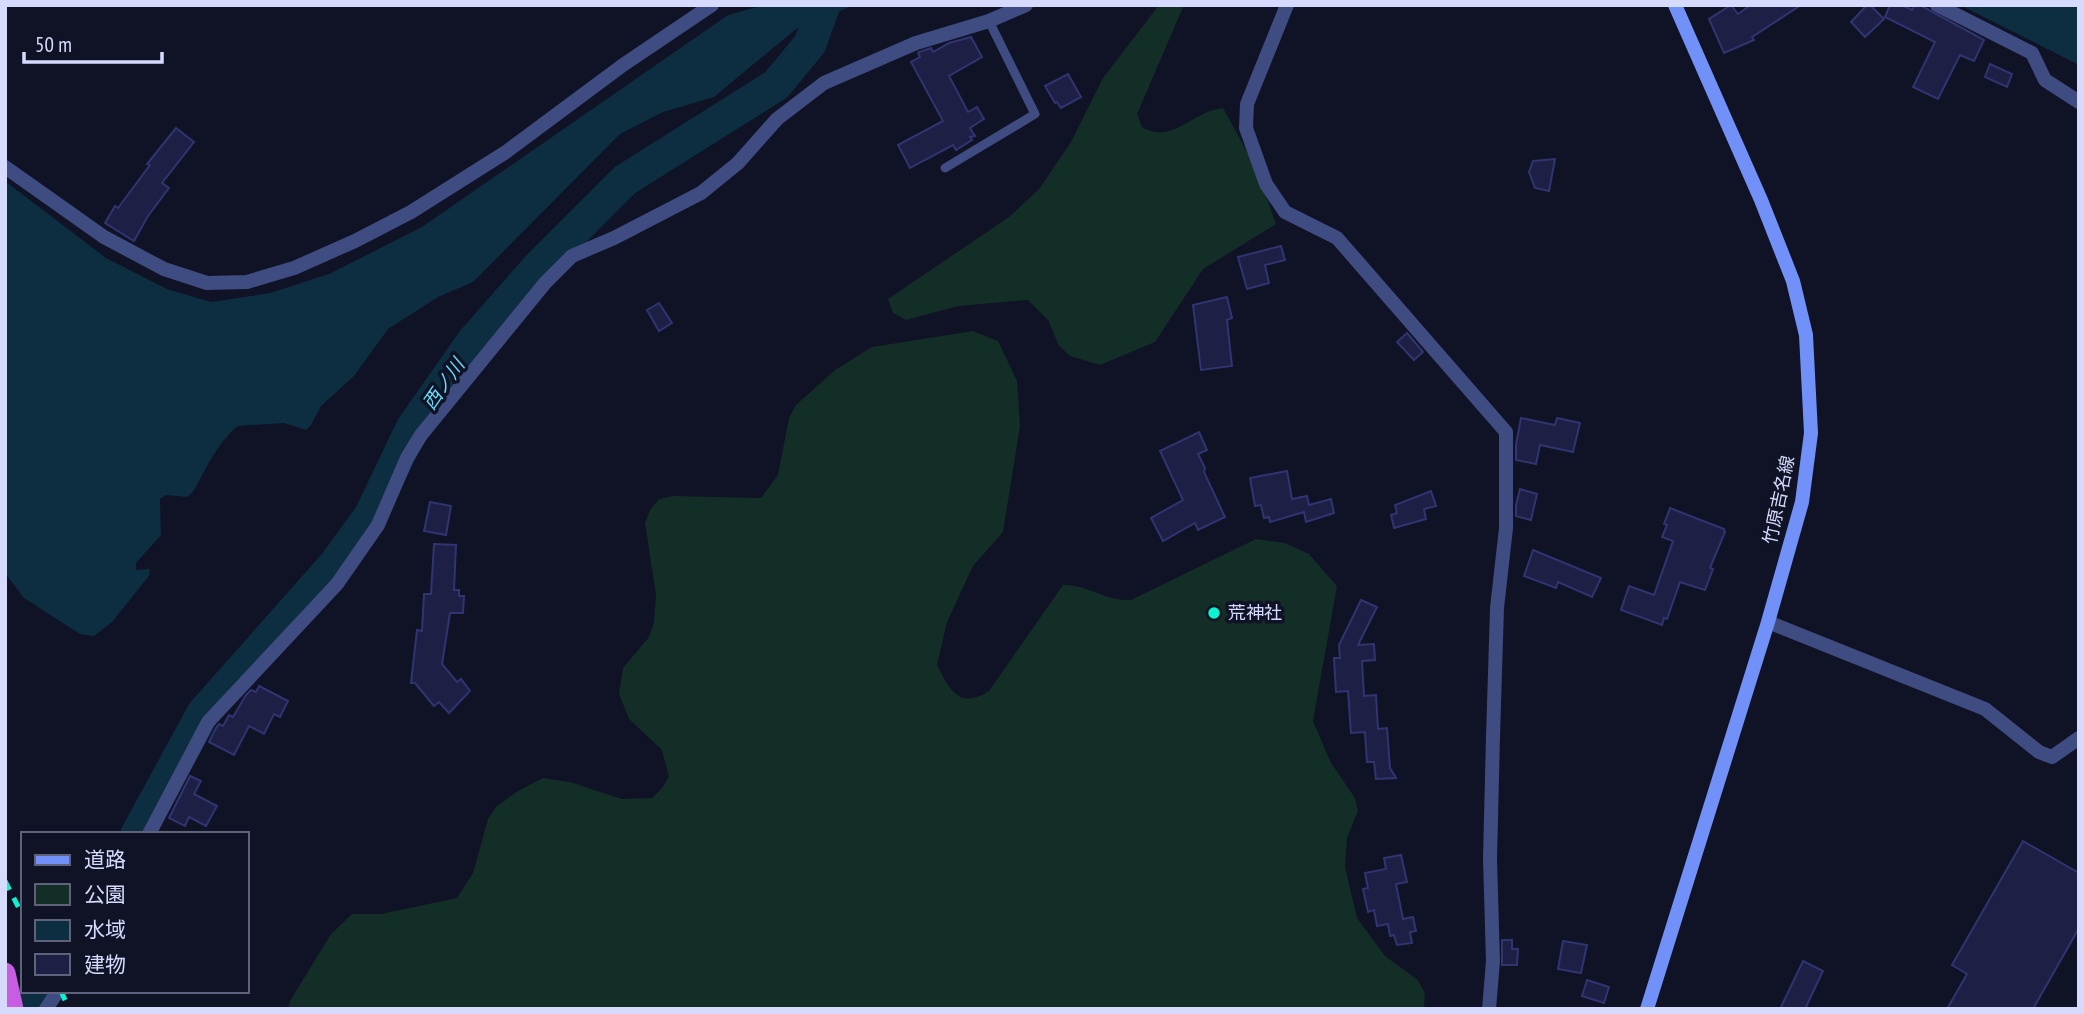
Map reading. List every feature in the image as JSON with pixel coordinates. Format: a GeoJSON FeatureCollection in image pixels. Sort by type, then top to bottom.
{"type":"FeatureCollection","features":[{"type":"Feature","properties":{"kind":"highway"},"geometry":{"type":"LineString","coordinates":[[5,973],[13,1009]]}},
{"type":"Feature","properties":{"kind":"main road","name":"竹原吉名線"},"geometry":{"type":"LineString","coordinates":[[1647,1009],[1768,622],[1802,502],[1811,433],[1806,335],[1793,281],[1761,200],[1675,5]]}},
{"type":"Feature","properties":{"kind":"street"},"geometry":{"type":"LineString","coordinates":[[5,167],[104,237],[164,269],[207,283],[247,282],[294,268],[411,212],[506,152],[623,65],[712,5]]}},
{"type":"Feature","properties":{"kind":"street"},"geometry":{"type":"LineString","coordinates":[[150,832],[208,722],[337,584],[378,525],[407,458],[421,435],[545,283],[572,256],[614,238],[701,193],[738,163],[777,119],[824,83],[916,43],[989,21],[1026,5]]}},
{"type":"Feature","properties":{"kind":"street"},"geometry":{"type":"LineString","coordinates":[[1287,5],[1247,104],[1247,128],[1266,184],[1285,212],[1337,238],[1506,432],[1506,528],[1497,608],[1493,737],[1490,859],[1493,961],[1489,1009]]}},
{"type":"Feature","properties":{"kind":"street"},"geometry":{"type":"LineString","coordinates":[[1937,5],[2032,53],[2045,80],[2079,102]]}},
{"type":"Feature","properties":{"kind":"street"},"geometry":{"type":"LineString","coordinates":[[1768,622],[1985,709],[2039,752],[2052,757],[2079,738]]}},
{"type":"Feature","properties":{"kind":"street"},"geometry":{"type":"LineString","coordinates":[[46,1009],[57,993]]}},
{"type":"Feature","properties":{"kind":"lane"},"geometry":{"type":"LineString","coordinates":[[945,168],[1035,114],[989,21]]}},
{"type":"Feature","properties":{"kind":"green space"},"geometry":{"type":"Polygon","coordinates":[[[1159,5],[1184,5],[1137,114],[1142,127],[1163,132],[1173,130],[1212,110],[1223,108],[1257,170],[1276,224],[1203,269],[1155,342],[1100,365],[1070,356],[1059,346],[1048,320],[1028,300],[958,306],[906,320],[893,313],[888,299],[1009,217],[1039,189],[1071,142],[1103,78],[1159,5]]]}},
{"type":"Feature","properties":{"kind":"green space"},"geometry":{"type":"Polygon","coordinates":[[[973,331],[998,341],[1017,381],[1020,426],[1003,532],[973,566],[947,622],[937,665],[946,682],[963,698],[979,696],[989,691],[1063,585],[1131,600],[1256,539],[1285,543],[1309,554],[1337,586],[1313,721],[1331,763],[1355,798],[1358,811],[1347,838],[1345,867],[1357,918],[1385,956],[1418,980],[1425,993],[1424,1007],[288,1009],[290,1001],[331,934],[352,914],[381,914],[457,898],[473,873],[488,819],[496,807],[518,791],[543,778],[570,782],[622,799],[652,798],[669,777],[662,750],[629,719],[619,694],[623,668],[649,637],[654,623],[656,595],[645,523],[650,510],[659,499],[673,496],[761,498],[778,475],[789,418],[796,405],[835,370],[872,347],[973,331]]]}},
{"type":"Feature","properties":{"kind":"water"},"geometry":{"type":"Polygon","coordinates":[[[764,5],[854,5],[796,29],[714,97],[663,112],[620,134],[473,282],[438,297],[388,329],[354,376],[321,406],[306,430],[284,423],[238,426],[218,448],[193,492],[187,497],[166,495],[160,499],[161,535],[136,563],[136,570],[150,569],[149,576],[112,622],[94,636],[80,634],[24,598],[5,573],[5,181],[106,258],[167,289],[211,302],[270,293],[329,274],[422,227],[728,15],[764,5]]]}},
{"type":"Feature","properties":{"kind":"water"},"geometry":{"type":"Polygon","coordinates":[[[1960,5],[2079,5],[2079,65],[1960,5]]]}},
{"type":"Feature","properties":{"kind":"building"},"geometry":{"type":"Polygon","coordinates":[[[1731,5],[1738,14],[1751,5],[1801,5],[1752,37],[1754,40],[1724,53],[1709,19],[1731,5]]]}},
{"type":"Feature","properties":{"kind":"building"},"geometry":{"type":"Polygon","coordinates":[[[1867,5],[1884,19],[1865,37],[1851,22],[1867,5]]]}},
{"type":"Feature","properties":{"kind":"building"},"geometry":{"type":"Polygon","coordinates":[[[1890,5],[1902,5],[1912,10],[1915,5],[1920,5],[1984,40],[1974,61],[1960,55],[1938,99],[1913,87],[1935,42],[1885,17],[1890,5]]]}},
{"type":"Feature","properties":{"kind":"building"},"geometry":{"type":"Polygon","coordinates":[[[971,37],[982,57],[949,76],[968,112],[977,107],[984,119],[970,128],[975,136],[970,137],[972,140],[956,150],[953,145],[910,168],[898,145],[943,121],[911,62],[920,57],[919,52],[931,48],[933,52],[949,43],[971,37]]]}},
{"type":"Feature","properties":{"kind":"building"},"geometry":{"type":"Polygon","coordinates":[[[1990,64],[2012,74],[2007,87],[1985,77],[1990,64]]]}},
{"type":"Feature","properties":{"kind":"building"},"geometry":{"type":"Polygon","coordinates":[[[1068,74],[1081,97],[1061,108],[1045,86],[1068,74]]]}},
{"type":"Feature","properties":{"kind":"building"},"geometry":{"type":"Polygon","coordinates":[[[176,128],[194,142],[162,183],[169,188],[134,241],[105,223],[115,206],[118,208],[150,165],[147,164],[176,128]]]}},
{"type":"Feature","properties":{"kind":"building"},"geometry":{"type":"Polygon","coordinates":[[[1555,159],[1549,191],[1535,188],[1529,172],[1533,161],[1555,159]]]}},
{"type":"Feature","properties":{"kind":"building"},"geometry":{"type":"Polygon","coordinates":[[[1281,246],[1285,260],[1265,265],[1269,283],[1247,289],[1238,257],[1281,246]]]}},
{"type":"Feature","properties":{"kind":"building"},"geometry":{"type":"Polygon","coordinates":[[[1227,297],[1232,318],[1227,320],[1232,366],[1201,370],[1193,305],[1227,297]]]}},
{"type":"Feature","properties":{"kind":"building"},"geometry":{"type":"Polygon","coordinates":[[[659,303],[672,323],[659,331],[647,310],[659,303]]]}},
{"type":"Feature","properties":{"kind":"building"},"geometry":{"type":"Polygon","coordinates":[[[1407,333],[1423,352],[1414,360],[1397,342],[1407,333]]]}},
{"type":"Feature","properties":{"kind":"building"},"geometry":{"type":"Polygon","coordinates":[[[1521,418],[1555,425],[1557,418],[1580,423],[1573,452],[1540,445],[1536,464],[1516,460],[1521,418]]]}},
{"type":"Feature","properties":{"kind":"building"},"geometry":{"type":"Polygon","coordinates":[[[1199,432],[1207,450],[1198,454],[1225,517],[1198,530],[1195,523],[1163,541],[1151,518],[1183,500],[1160,451],[1199,432]]]}},
{"type":"Feature","properties":{"kind":"building"},"geometry":{"type":"Polygon","coordinates":[[[1287,471],[1292,499],[1307,496],[1309,505],[1331,499],[1334,513],[1306,522],[1304,512],[1270,522],[1269,517],[1264,518],[1261,505],[1255,506],[1250,478],[1287,471]]]}},
{"type":"Feature","properties":{"kind":"building"},"geometry":{"type":"Polygon","coordinates":[[[1520,489],[1537,494],[1531,520],[1516,516],[1520,489]]]}},
{"type":"Feature","properties":{"kind":"building"},"geometry":{"type":"Polygon","coordinates":[[[1431,491],[1436,506],[1424,509],[1426,519],[1394,528],[1391,515],[1397,513],[1395,505],[1431,491]]]}},
{"type":"Feature","properties":{"kind":"building"},"geometry":{"type":"Polygon","coordinates":[[[430,502],[451,506],[446,535],[424,531],[430,502]]]}},
{"type":"Feature","properties":{"kind":"building"},"geometry":{"type":"Polygon","coordinates":[[[1670,508],[1724,529],[1725,532],[1710,568],[1713,569],[1705,590],[1680,582],[1667,619],[1664,618],[1662,625],[1621,610],[1629,586],[1654,595],[1673,541],[1662,537],[1670,508]]]}},
{"type":"Feature","properties":{"kind":"building"},"geometry":{"type":"Polygon","coordinates":[[[434,544],[456,545],[454,590],[459,590],[459,596],[464,596],[463,613],[450,613],[442,664],[457,682],[461,679],[470,691],[449,713],[439,702],[434,706],[415,683],[411,683],[417,630],[422,631],[424,594],[431,594],[434,544]]]}},
{"type":"Feature","properties":{"kind":"building"},"geometry":{"type":"Polygon","coordinates":[[[1533,550],[1601,578],[1592,597],[1558,582],[1556,588],[1524,576],[1533,550]]]}},
{"type":"Feature","properties":{"kind":"building"},"geometry":{"type":"Polygon","coordinates":[[[1361,600],[1377,607],[1358,645],[1374,644],[1375,660],[1362,661],[1364,696],[1376,695],[1378,729],[1387,728],[1390,768],[1396,778],[1376,779],[1374,762],[1367,762],[1365,732],[1351,733],[1348,691],[1336,692],[1334,658],[1340,658],[1339,645],[1361,600]]]}},
{"type":"Feature","properties":{"kind":"building"},"geometry":{"type":"Polygon","coordinates":[[[259,686],[288,701],[280,717],[274,714],[264,734],[249,726],[234,755],[209,742],[219,724],[223,726],[229,715],[233,717],[246,695],[251,690],[256,692],[259,686]]]}},
{"type":"Feature","properties":{"kind":"building"},"geometry":{"type":"Polygon","coordinates":[[[190,776],[201,781],[194,794],[217,806],[206,826],[189,817],[185,826],[169,818],[190,776]]]}},
{"type":"Feature","properties":{"kind":"building"},"geometry":{"type":"Polygon","coordinates":[[[2023,841],[2079,873],[2079,928],[2033,1009],[1947,1009],[1967,974],[1952,965],[2023,841]]]}},
{"type":"Feature","properties":{"kind":"building"},"geometry":{"type":"Polygon","coordinates":[[[1401,855],[1407,882],[1396,884],[1403,919],[1413,917],[1416,931],[1410,932],[1412,943],[1397,945],[1394,935],[1390,936],[1388,924],[1377,926],[1374,910],[1368,912],[1363,889],[1368,888],[1365,873],[1386,869],[1384,858],[1401,855]]]}},
{"type":"Feature","properties":{"kind":"building"},"geometry":{"type":"Polygon","coordinates":[[[1502,940],[1512,940],[1512,949],[1518,949],[1517,965],[1502,965],[1502,940]]]}},
{"type":"Feature","properties":{"kind":"building"},"geometry":{"type":"Polygon","coordinates":[[[1563,941],[1587,945],[1581,973],[1558,969],[1563,941]]]}},
{"type":"Feature","properties":{"kind":"building"},"geometry":{"type":"Polygon","coordinates":[[[1803,961],[1823,971],[1805,1009],[1780,1009],[1803,961]]]}},
{"type":"Feature","properties":{"kind":"building"},"geometry":{"type":"Polygon","coordinates":[[[1587,980],[1609,987],[1604,1003],[1582,996],[1587,980]]]}},
{"type":"Feature","properties":{"kind":"waterway","name":"西ノ川"},"geometry":{"type":"LineString","coordinates":[[138,832],[203,713],[335,564],[370,516],[412,428],[473,341],[539,266],[625,180],[776,85],[810,44],[824,5]]}},
{"type":"Feature","properties":{"kind":"waterway","name":"西ノ川"},"geometry":{"type":"LineString","coordinates":[[27,1009],[35,993]]}},
{"type":"Feature","properties":{"kind":"railway"},"geometry":{"type":"LineString","coordinates":[[5,881],[21,912]]}},
{"type":"Feature","properties":{"kind":"railway"},"geometry":{"type":"LineString","coordinates":[[62,993],[69,1009]]}},
{"type":"Feature","properties":{"kind":"place","name":"荒神社"},"geometry":{"type":"Point","coordinates":[1214,613]}}]}
